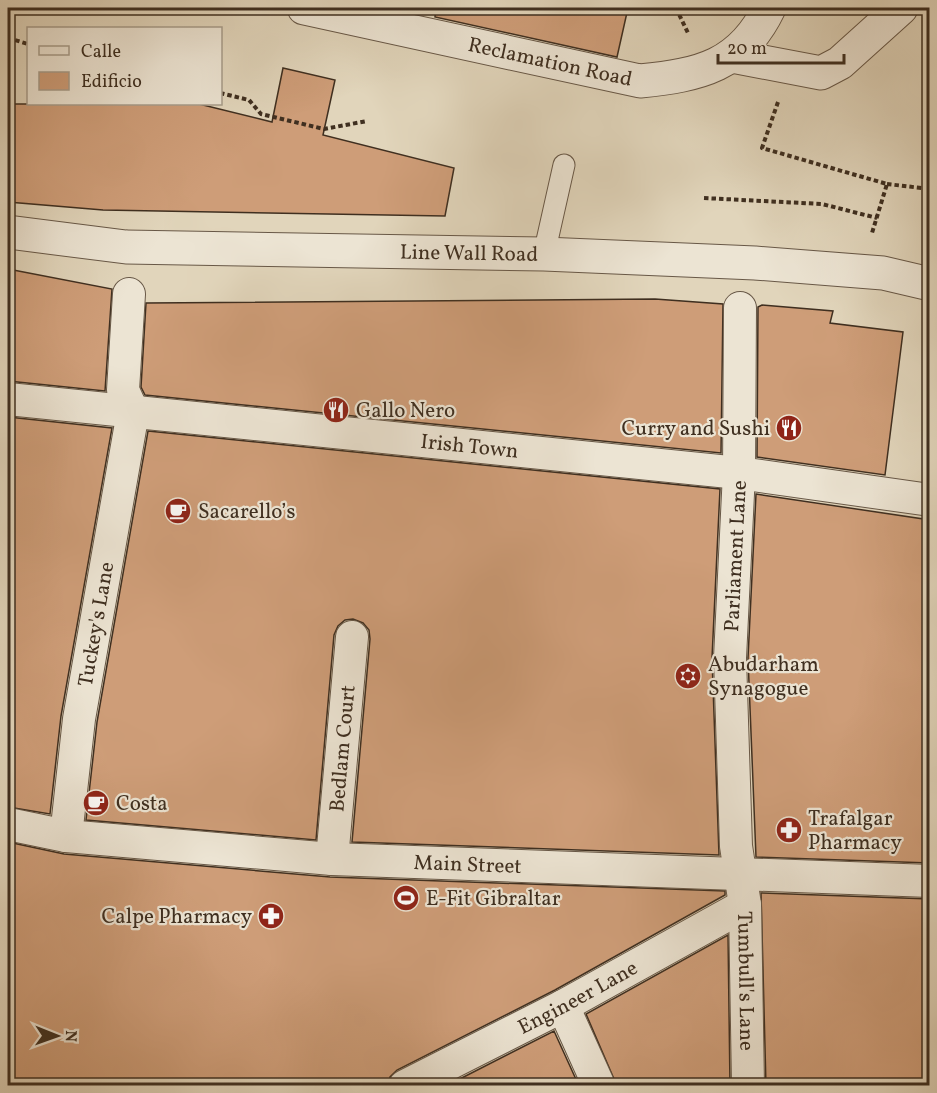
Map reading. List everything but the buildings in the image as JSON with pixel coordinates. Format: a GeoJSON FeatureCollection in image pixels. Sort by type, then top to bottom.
{"type":"FeatureCollection","features":[{"type":"Feature","properties":{"kind":"street","name":"Reclamation Road"},"geometry":{"type":"LineString","coordinates":[[304,8],[355,13],[640,81],[707,71],[732,56],[759,29],[769,8]]}},
{"type":"Feature","properties":{"kind":"street"},"geometry":{"type":"LineString","coordinates":[[732,56],[821,73],[840,63],[901,8]]}},
{"type":"Feature","properties":{"kind":"street","name":"Line Wall Road"},"geometry":{"type":"LineString","coordinates":[[8,232],[126,247],[543,255],[756,263],[860,271],[930,284]]}},
{"type":"Feature","properties":{"kind":"street"},"geometry":{"type":"LineString","coordinates":[[129,294],[123,390],[133,412]]}},
{"type":"Feature","properties":{"kind":"street","name":"Parliament Lane"},"geometry":{"type":"LineString","coordinates":[[740,308],[739,473],[730,658],[736,846],[743,890]]}},
{"type":"Feature","properties":{"kind":"street","name":"Irish Town"},"geometry":{"type":"LineString","coordinates":[[8,399],[739,473],[930,500]]}},
{"type":"Feature","properties":{"kind":"street","name":"Tuckey's Lane"},"geometry":{"type":"LineString","coordinates":[[66,836],[79,718],[133,412]]}},
{"type":"Feature","properties":{"kind":"street","name":"Bedlam Court"},"geometry":{"type":"LineString","coordinates":[[332,859],[352,637]]}},
{"type":"Feature","properties":{"kind":"street","name":"Main Street"},"geometry":{"type":"LineString","coordinates":[[8,824],[66,836],[743,890],[930,881]]}},
{"type":"Feature","properties":{"kind":"street","name":"Engineer Lane"},"geometry":{"type":"LineString","coordinates":[[405,1086],[563,1006],[743,890]]}},
{"type":"Feature","properties":{"kind":"street","name":"Tumbull's Lane"},"geometry":{"type":"LineString","coordinates":[[743,890],[748,1086]]}},
{"type":"Feature","properties":{"kind":"street"},"geometry":{"type":"LineString","coordinates":[[563,1006],[599,1086]]}},
{"type":"Feature","properties":{"kind":"lane"},"geometry":{"type":"LineString","coordinates":[[543,255],[564,165]]}},
{"type":"Feature","properties":{"kind":"path"},"geometry":{"type":"LineString","coordinates":[[8,38],[27,44]]}},
{"type":"Feature","properties":{"kind":"path"},"geometry":{"type":"LineString","coordinates":[[222,93],[249,100],[261,114],[324,129],[367,121]]}},
{"type":"Feature","properties":{"kind":"path"},"geometry":{"type":"LineString","coordinates":[[762,148],[887,184],[930,189]]}},
{"type":"Feature","properties":{"kind":"path"},"geometry":{"type":"LineString","coordinates":[[860,271],[887,184]]}},
{"type":"Feature","properties":{"kind":"path"},"geometry":{"type":"LineString","coordinates":[[704,198],[822,204],[877,218]]}},
{"type":"Feature","properties":{"kind":"place","name":"Gallo Nero"},"geometry":{"type":"Point","coordinates":[336,410]}},
{"type":"Feature","properties":{"kind":"place","name":"Curry and Sushi"},"geometry":{"type":"Point","coordinates":[789,428]}},
{"type":"Feature","properties":{"kind":"place","name":"Sacarello’s"},"geometry":{"type":"Point","coordinates":[178,511]}},
{"type":"Feature","properties":{"kind":"place","name":"Abudarham Synagogue"},"geometry":{"type":"Point","coordinates":[688,676]}},
{"type":"Feature","properties":{"kind":"place","name":"Costa"},"geometry":{"type":"Point","coordinates":[96,803]}},
{"type":"Feature","properties":{"kind":"place","name":"Trafalgar Pharmacy"},"geometry":{"type":"Point","coordinates":[789,830]}},
{"type":"Feature","properties":{"kind":"place","name":"E-Fit Gibraltar"},"geometry":{"type":"Point","coordinates":[406,898]}},
{"type":"Feature","properties":{"kind":"place","name":"Calpe Pharmacy"},"geometry":{"type":"Point","coordinates":[271,916]}}]}
